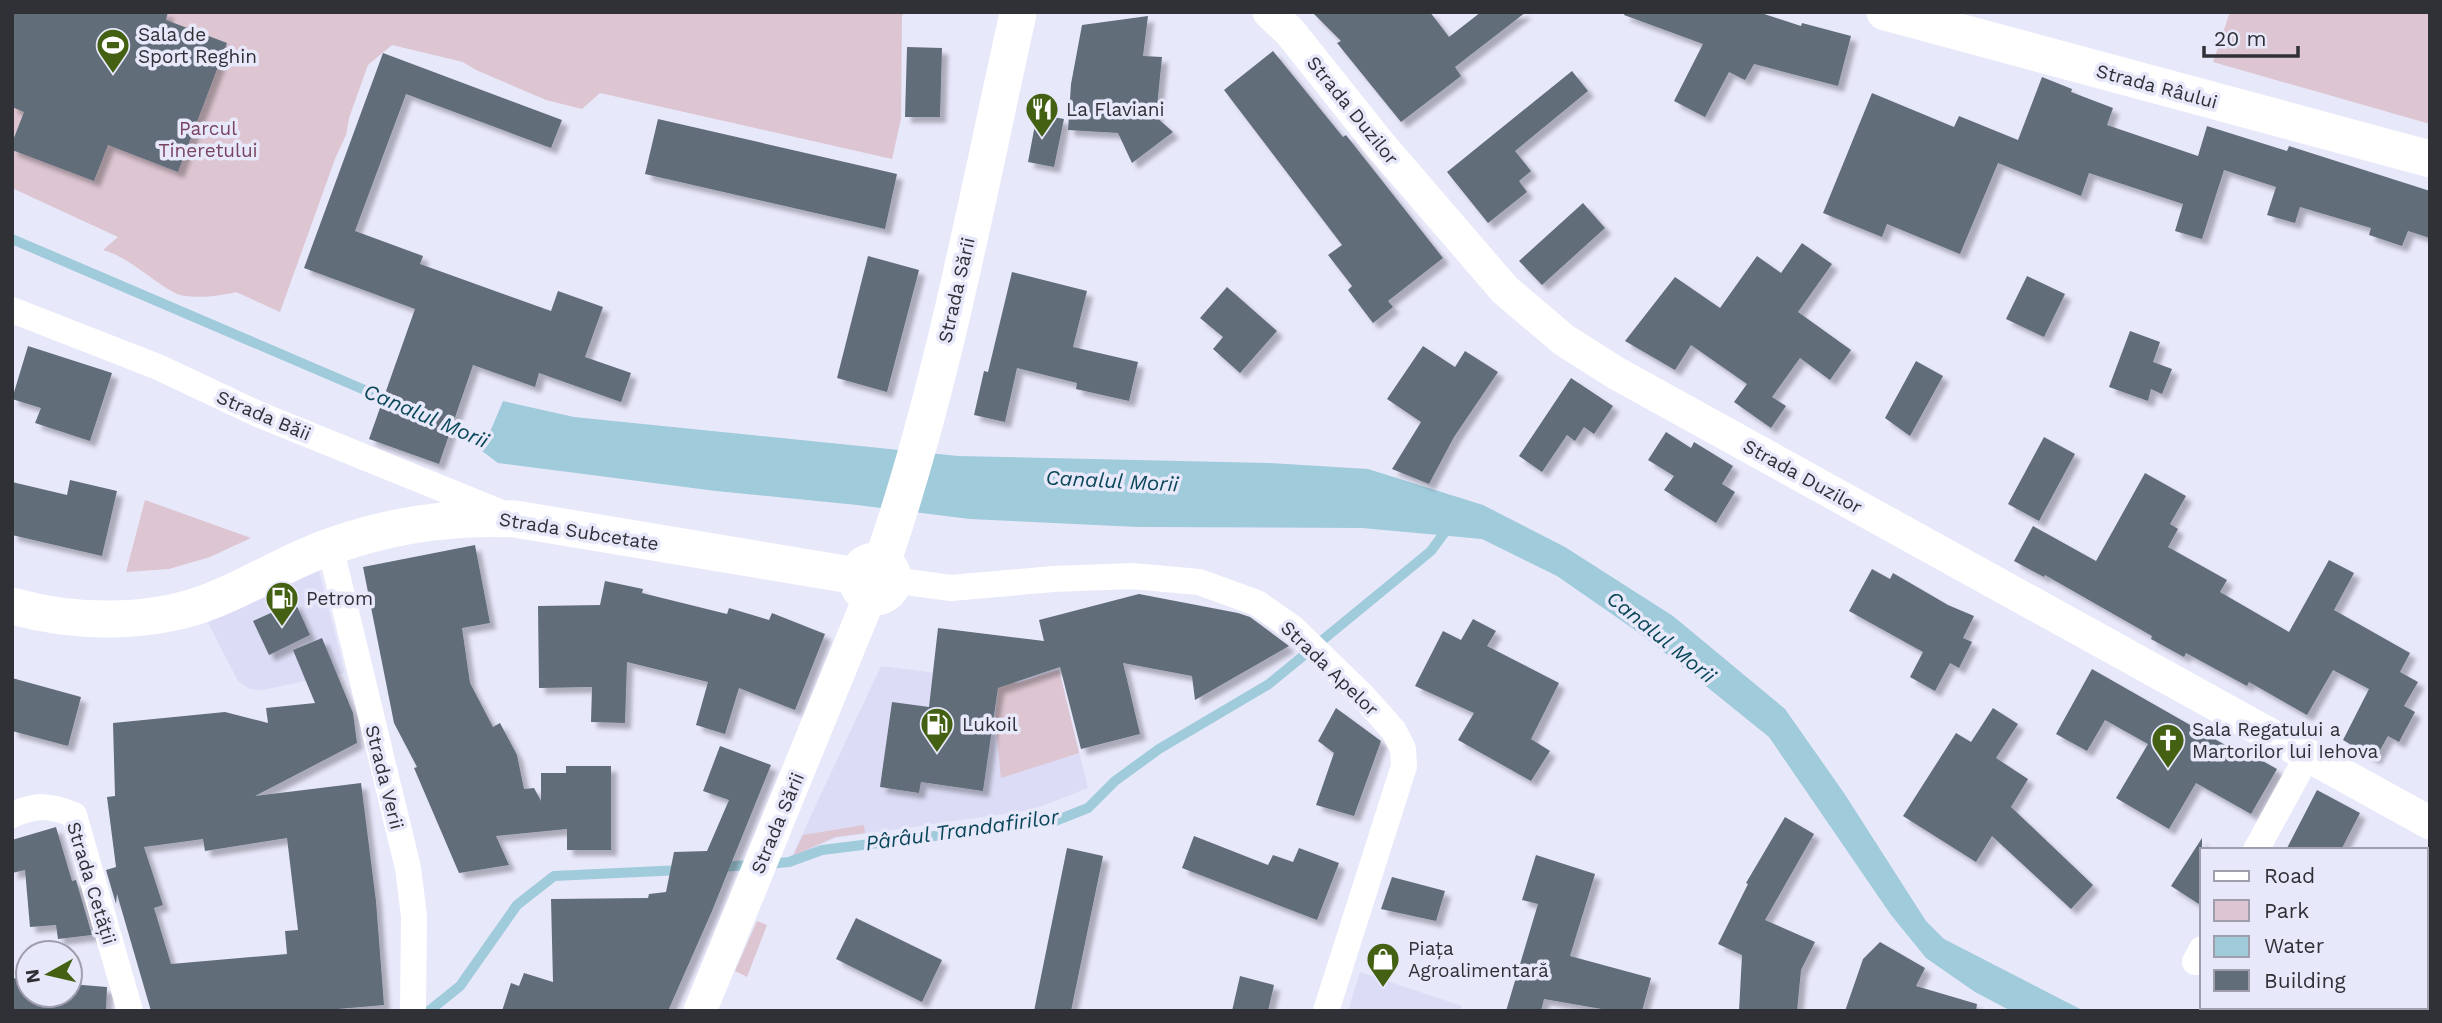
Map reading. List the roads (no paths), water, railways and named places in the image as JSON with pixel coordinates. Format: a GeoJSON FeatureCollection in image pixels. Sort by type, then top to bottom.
{"type":"FeatureCollection","features":[{"type":"Feature","properties":{"kind":"main road","name":"Strada Râului"},"geometry":{"type":"LineString","coordinates":[[1885,12],[2430,159]]}},
{"type":"Feature","properties":{"kind":"main road","name":"Strada Sării"},"geometry":{"type":"LineString","coordinates":[[879,569],[927,417],[1026,13]]}},
{"type":"Feature","properties":{"kind":"main road","name":"Strada Subcetate"},"geometry":{"type":"LineString","coordinates":[[12,606],[56,615],[106,619],[157,615],[209,602],[330,546],[376,533],[439,521],[487,517],[879,569]]}},
{"type":"Feature","properties":{"kind":"street","name":"Strada Duzilor"},"geometry":{"type":"LineString","coordinates":[[1269,12],[1290,32],[1381,146],[1505,290],[1564,340],[1616,373],[2430,823]]}},
{"type":"Feature","properties":{"kind":"street","name":"Strada Băii"},"geometry":{"type":"LineString","coordinates":[[12,310],[158,368],[257,414],[515,519]]}},
{"type":"Feature","properties":{"kind":"street","name":"Strada Verii"},"geometry":{"type":"LineString","coordinates":[[330,546],[408,868],[414,916],[413,1011]]}},
{"type":"Feature","properties":{"kind":"street","name":"Strada Apelor"},"geometry":{"type":"LineString","coordinates":[[879,569],[951,588],[1054,579],[1132,576],[1199,582],[1257,603],[1294,629],[1362,695],[1394,731],[1403,749],[1404,766],[1326,1011]]}},
{"type":"Feature","properties":{"kind":"street","name":"Strada Sării"},"geometry":{"type":"LineString","coordinates":[[700,1011],[879,569]]}},
{"type":"Feature","properties":{"kind":"street"},"geometry":{"type":"LineString","coordinates":[[2257,848],[2308,755]]}},
{"type":"Feature","properties":{"kind":"street","name":"Strada Cetății"},"geometry":{"type":"LineString","coordinates":[[12,814],[54,806],[74,815],[130,1011]]}},
{"type":"Feature","properties":{"kind":"water"},"geometry":{"type":"Polygon","coordinates":[[[503,401],[574,417],[958,456],[1268,463],[1368,469],[1483,505],[1565,547],[1673,616],[1785,709],[1844,793],[1926,921],[1944,939],[2084,1011],[2011,1011],[1975,992],[1926,958],[1891,915],[1769,737],[1645,637],[1557,576],[1482,539],[1362,528],[1138,527],[970,519],[716,491],[498,463],[482,451],[503,401]]]}},
{"type":"Feature","properties":{"kind":"waterway","name":"Canalul Morii"},"geometry":{"type":"LineString","coordinates":[[12,239],[395,403]]}},
{"type":"Feature","properties":{"kind":"waterway","name":"Canalul Morii"},"geometry":{"type":"LineString","coordinates":[[441,422],[498,446]]}},
{"type":"Feature","properties":{"kind":"waterway","name":"Pârâul Trandafirilor"},"geometry":{"type":"LineString","coordinates":[[767,864],[789,862],[822,850],[1055,821],[1088,808],[1115,781],[1159,749],[1269,684],[1431,551],[1450,525]]}},
{"type":"Feature","properties":{"kind":"waterway","name":"Pârâul Trandafirilor"},"geometry":{"type":"LineString","coordinates":[[718,867],[752,865]]}},
{"type":"Feature","properties":{"kind":"waterway","name":"Pârâul Trandafirilor"},"geometry":{"type":"LineString","coordinates":[[429,1011],[460,986],[517,905],[554,876],[682,870]]}},
{"type":"Feature","properties":{"kind":"place","name":"Sala de Sport Reghin"},"geometry":{"type":"Point","coordinates":[113,75]}},
{"type":"Feature","properties":{"kind":"place","name":"La Flaviani"},"geometry":{"type":"Point","coordinates":[1042,139]}},
{"type":"Feature","properties":{"kind":"place","name":"Petrom"},"geometry":{"type":"Point","coordinates":[282,628]}},
{"type":"Feature","properties":{"kind":"place","name":"Lukoil"},"geometry":{"type":"Point","coordinates":[937,754]}},
{"type":"Feature","properties":{"kind":"place","name":"Sala Regatului a Martorilor lui Iehova"},"geometry":{"type":"Point","coordinates":[2168,770]}},
{"type":"Feature","properties":{"kind":"place","name":"Piața Agroalimentară"},"geometry":{"type":"Point","coordinates":[1383,989]}},
{"type":"Feature","properties":{"kind":"park label","name":"Parcul Tineretului"},"geometry":{"type":"Point","coordinates":[208,139]}}]}
